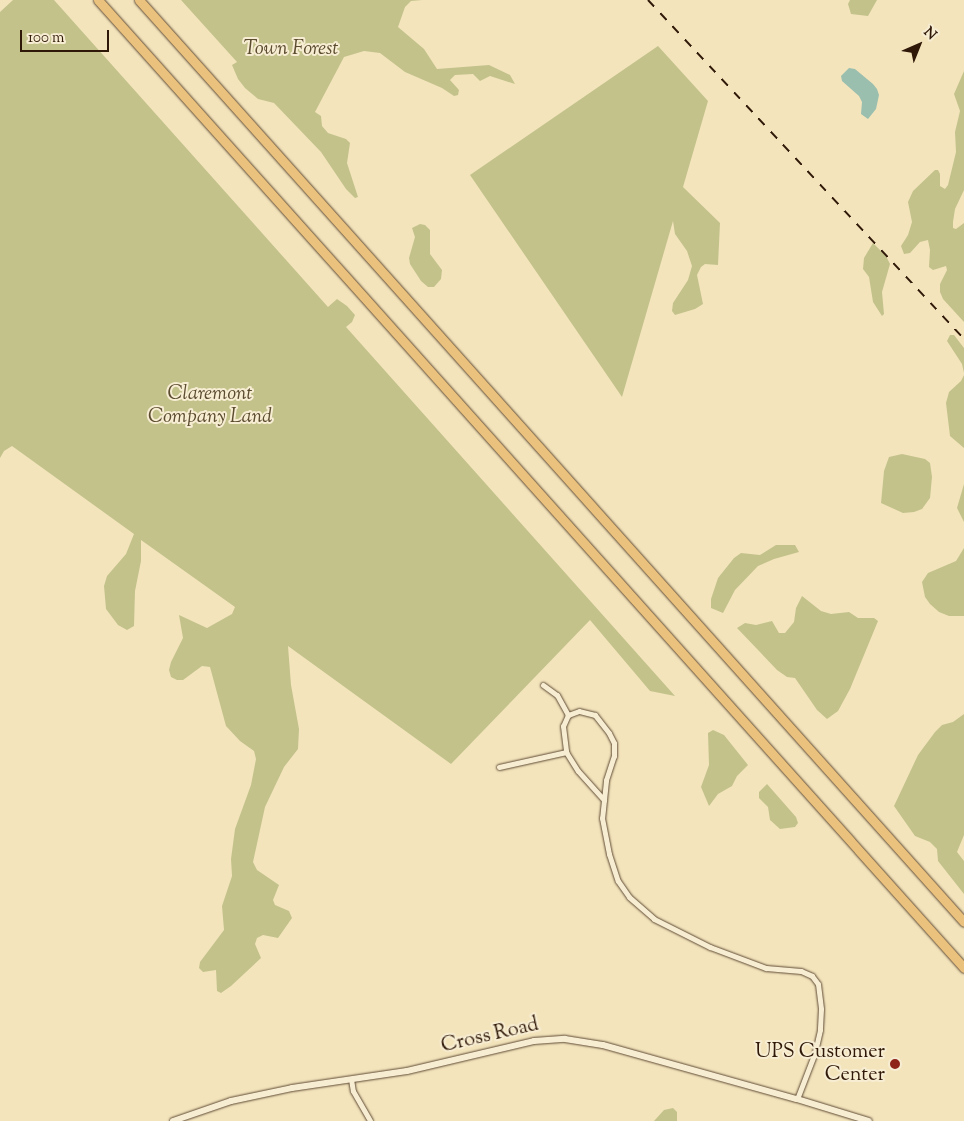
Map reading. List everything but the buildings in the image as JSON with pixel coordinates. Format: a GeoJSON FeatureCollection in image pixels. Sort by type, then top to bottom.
{"type":"FeatureCollection","features":[{"type":"Feature","properties":{"kind":"highway"},"geometry":{"type":"LineString","coordinates":[[98,0],[964,968]]}},
{"type":"Feature","properties":{"kind":"highway"},"geometry":{"type":"LineString","coordinates":[[139,0],[964,922]]}},
{"type":"Feature","properties":{"kind":"street"},"geometry":{"type":"LineString","coordinates":[[543,685],[557,695],[568,715]]}},
{"type":"Feature","properties":{"kind":"street"},"geometry":{"type":"LineString","coordinates":[[604,800],[578,771],[566,752],[563,726],[568,715],[579,711],[594,715],[609,733],[614,743],[614,756],[606,780],[604,800],[602,818],[604,833],[618,881],[629,897],[647,914],[678,933],[718,951],[766,968],[801,971],[812,976],[816,981],[820,990],[820,1030],[814,1055],[797,1098]]}},
{"type":"Feature","properties":{"kind":"street"},"geometry":{"type":"LineString","coordinates":[[499,767],[566,752]]}},
{"type":"Feature","properties":{"kind":"street","name":"Cross Road"},"geometry":{"type":"LineString","coordinates":[[173,1121],[231,1101],[292,1088],[440,1064],[534,1041],[565,1039],[602,1045],[797,1098],[869,1121]]}},
{"type":"Feature","properties":{"kind":"street"},"geometry":{"type":"LineString","coordinates":[[351,1079],[353,1091],[370,1121]]}},
{"type":"Feature","properties":{"kind":"green space","name":"Claremont Company Land"},"geometry":{"type":"Polygon","coordinates":[[[13,0],[54,0],[328,307],[337,299],[347,306],[355,315],[352,322],[346,327],[675,696],[650,691],[590,620],[451,764],[288,646],[291,685],[299,729],[298,749],[284,767],[265,807],[253,862],[257,870],[279,885],[273,900],[275,905],[289,911],[292,918],[278,938],[263,935],[257,938],[255,944],[261,958],[221,993],[217,991],[216,970],[203,972],[199,968],[200,962],[224,930],[222,906],[232,876],[231,859],[235,829],[251,785],[256,759],[254,751],[240,741],[226,726],[210,667],[202,666],[183,680],[171,677],[169,670],[183,638],[179,615],[207,628],[232,614],[235,607],[141,540],[141,561],[135,591],[134,626],[127,630],[118,625],[106,609],[104,586],[107,576],[126,554],[134,534],[12,446],[4,451],[0,458],[0,12],[13,0]]]}},
{"type":"Feature","properties":{"kind":"green space","name":"Town Forest"},"geometry":{"type":"Polygon","coordinates":[[[181,0],[422,0],[411,1],[405,7],[398,27],[424,49],[437,69],[489,65],[510,75],[515,84],[490,76],[480,81],[473,74],[455,75],[450,80],[459,90],[458,95],[454,96],[442,88],[405,72],[380,53],[364,51],[344,57],[315,112],[321,116],[322,126],[328,133],[346,139],[350,143],[347,163],[358,197],[355,198],[346,189],[321,152],[274,103],[258,99],[245,88],[238,79],[232,65],[237,62],[181,0]]]}},
{"type":"Feature","properties":{"kind":"green space"},"geometry":{"type":"Polygon","coordinates":[[[850,0],[877,0],[868,16],[851,14],[848,4],[850,0]]]}},
{"type":"Feature","properties":{"kind":"green space"},"geometry":{"type":"Polygon","coordinates":[[[658,46],[708,101],[683,187],[720,223],[718,265],[705,264],[697,275],[703,304],[695,309],[675,315],[672,311],[673,303],[688,280],[692,266],[687,251],[675,234],[673,221],[622,397],[470,175],[658,46]]]}},
{"type":"Feature","properties":{"kind":"green space"},"geometry":{"type":"Polygon","coordinates":[[[964,71],[964,190],[955,209],[953,228],[956,229],[964,223],[964,322],[943,299],[940,292],[940,284],[947,270],[946,266],[933,270],[929,267],[930,250],[928,240],[920,242],[910,253],[904,254],[901,246],[908,235],[912,222],[908,202],[913,191],[935,170],[938,170],[940,174],[940,186],[945,189],[948,185],[956,152],[955,132],[960,111],[954,94],[964,71]]]}},
{"type":"Feature","properties":{"kind":"green space"},"geometry":{"type":"Polygon","coordinates":[[[420,224],[425,225],[430,230],[430,254],[442,270],[441,279],[434,287],[428,287],[421,281],[410,264],[409,258],[415,237],[412,228],[420,224]]]}},
{"type":"Feature","properties":{"kind":"green space"},"geometry":{"type":"Polygon","coordinates":[[[873,243],[886,256],[890,264],[882,292],[884,314],[882,316],[873,302],[869,277],[863,269],[864,258],[873,243]]]}},
{"type":"Feature","properties":{"kind":"green space"},"geometry":{"type":"Polygon","coordinates":[[[950,335],[954,335],[964,348],[964,373],[962,364],[947,341],[950,335]]]}},
{"type":"Feature","properties":{"kind":"green space"},"geometry":{"type":"Polygon","coordinates":[[[964,375],[964,448],[950,436],[946,403],[949,392],[961,381],[964,375]]]}},
{"type":"Feature","properties":{"kind":"green space"},"geometry":{"type":"Polygon","coordinates":[[[902,454],[925,459],[930,463],[932,477],[930,498],[922,509],[914,512],[903,513],[881,503],[884,471],[889,457],[902,454]]]}},
{"type":"Feature","properties":{"kind":"green space"},"geometry":{"type":"Polygon","coordinates":[[[964,484],[964,522],[957,508],[964,484]]]}},
{"type":"Feature","properties":{"kind":"green space"},"geometry":{"type":"Polygon","coordinates":[[[776,545],[795,545],[799,552],[758,566],[735,590],[723,613],[711,608],[711,599],[718,578],[734,558],[741,553],[760,555],[776,545]]]}},
{"type":"Feature","properties":{"kind":"green space"},"geometry":{"type":"Polygon","coordinates":[[[964,548],[964,616],[949,616],[939,612],[930,604],[925,597],[922,582],[928,573],[956,561],[964,548]]]}},
{"type":"Feature","properties":{"kind":"green space"},"geometry":{"type":"Polygon","coordinates":[[[802,596],[821,611],[831,614],[849,612],[858,618],[874,618],[878,621],[850,689],[838,711],[827,719],[817,710],[795,678],[787,677],[777,670],[737,628],[745,623],[756,625],[772,621],[779,633],[785,633],[794,622],[796,608],[802,596]]]}},
{"type":"Feature","properties":{"kind":"green space"},"geometry":{"type":"Polygon","coordinates":[[[964,714],[964,835],[957,852],[964,861],[964,894],[938,861],[937,849],[930,842],[915,836],[894,806],[918,755],[935,732],[942,725],[953,722],[964,714]]]}},
{"type":"Feature","properties":{"kind":"green space"},"geometry":{"type":"Polygon","coordinates":[[[713,730],[724,735],[748,765],[737,776],[732,786],[718,794],[709,806],[701,787],[709,765],[708,733],[713,730]]]}},
{"type":"Feature","properties":{"kind":"green space"},"geometry":{"type":"Polygon","coordinates":[[[767,784],[796,817],[798,823],[795,827],[780,829],[770,820],[768,807],[759,798],[759,792],[767,784]]]}},
{"type":"Feature","properties":{"kind":"green space"},"geometry":{"type":"Polygon","coordinates":[[[673,1108],[677,1112],[677,1121],[654,1121],[664,1110],[673,1108]]]}},
{"type":"Feature","properties":{"kind":"shaded area"},"geometry":{"type":"Polygon","coordinates":[[[849,68],[855,69],[877,89],[879,95],[876,109],[868,119],[861,114],[862,102],[859,96],[842,81],[841,76],[849,68]]]}},
{"type":"Feature","properties":{"kind":"railway"},"geometry":{"type":"LineString","coordinates":[[648,0],[964,339]]}},
{"type":"Feature","properties":{"kind":"place","name":"UPS Customer Center"},"geometry":{"type":"Point","coordinates":[895,1064]}}]}
